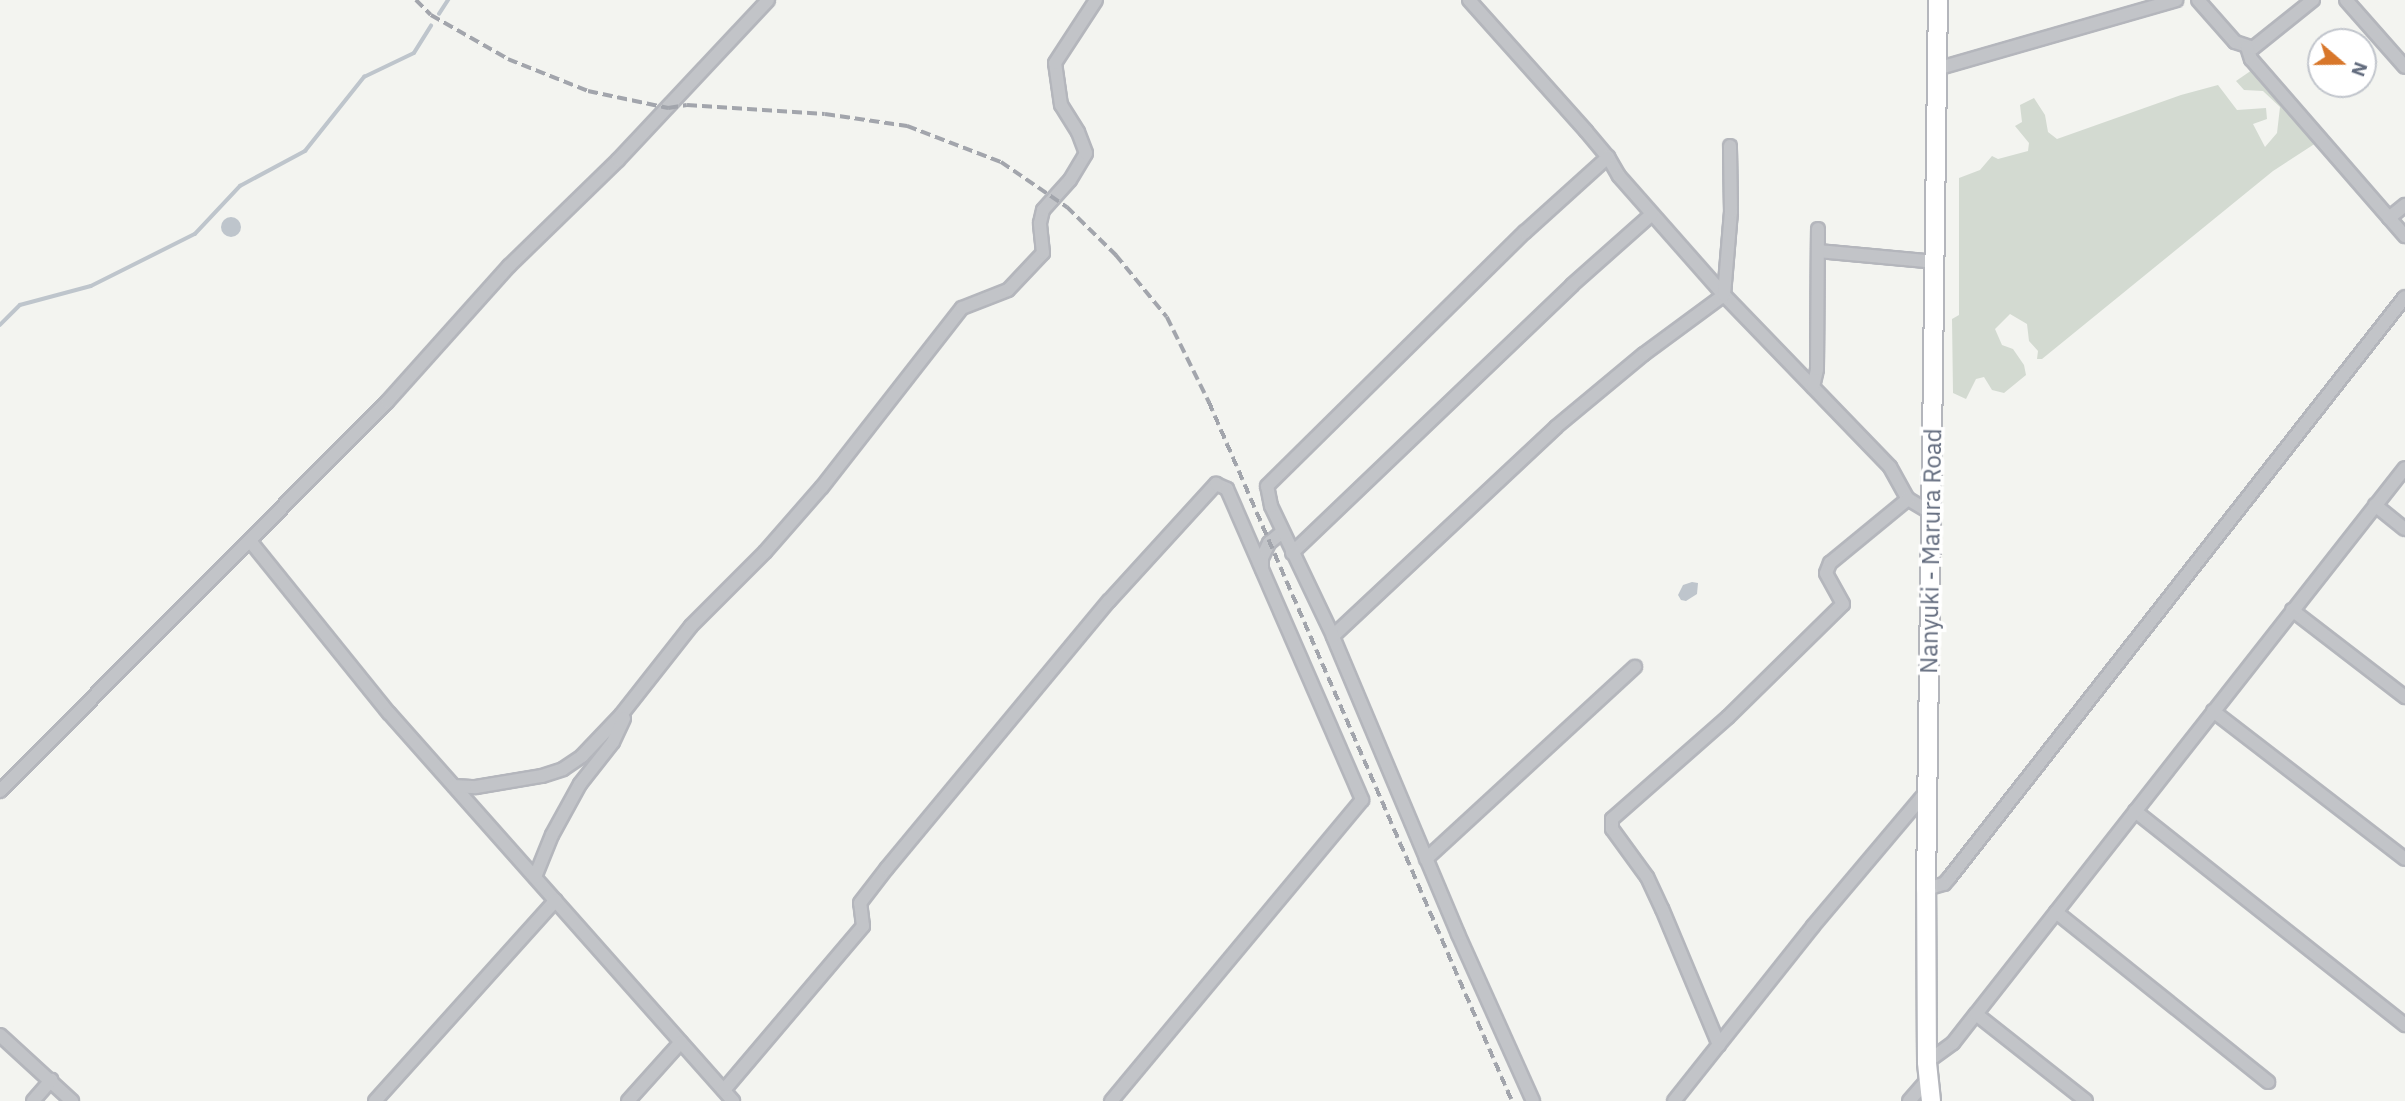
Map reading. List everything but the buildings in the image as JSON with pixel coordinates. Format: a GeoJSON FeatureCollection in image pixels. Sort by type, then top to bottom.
{"type":"FeatureCollection","features":[{"type":"Feature","properties":{"kind":"street"},"geometry":{"type":"LineString","coordinates":[[0,791],[387,402],[509,267],[618,160],[768,0]]}},
{"type":"Feature","properties":{"kind":"street"},"geometry":{"type":"LineString","coordinates":[[454,786],[476,787],[524,780],[562,769],[582,756],[631,701],[691,626],[765,552],[822,487],[962,308],[1008,290],[1043,253],[1040,223],[1043,209],[1070,180],[1086,152],[1078,132],[1061,105],[1055,63],[1096,0]]}},
{"type":"Feature","properties":{"kind":"street"},"geometry":{"type":"LineString","coordinates":[[1469,0],[1608,157],[1619,176],[1724,295],[1890,467],[1908,499],[1930,512]]}},
{"type":"Feature","properties":{"kind":"street","name":"Nanyuki - Marura Road"},"geometry":{"type":"LineString","coordinates":[[1931,1101],[1928,1070],[1926,889],[1938,0]]}},
{"type":"Feature","properties":{"kind":"street"},"geometry":{"type":"LineString","coordinates":[[1936,69],[2176,0]]}},
{"type":"Feature","properties":{"kind":"street"},"geometry":{"type":"LineString","coordinates":[[2198,0],[2235,42],[2247,47],[2259,44],[2313,0]]}},
{"type":"Feature","properties":{"kind":"street"},"geometry":{"type":"LineString","coordinates":[[2346,0],[2405,67]]}},
{"type":"Feature","properties":{"kind":"street"},"geometry":{"type":"LineString","coordinates":[[2247,47],[2251,60],[2405,236]]}},
{"type":"Feature","properties":{"kind":"street"},"geometry":{"type":"LineString","coordinates":[[1333,636],[1556,427],[1644,354],[1724,295],[1731,212],[1730,146]]}},
{"type":"Feature","properties":{"kind":"street"},"geometry":{"type":"LineString","coordinates":[[1534,1101],[1426,859],[1333,636],[1267,495],[1270,482],[1298,459],[1555,203],[1608,157]]}},
{"type":"Feature","properties":{"kind":"street"},"geometry":{"type":"LineString","coordinates":[[2389,218],[2405,205]]}},
{"type":"Feature","properties":{"kind":"street"},"geometry":{"type":"LineString","coordinates":[[1292,553],[1572,285],[1652,215]]}},
{"type":"Feature","properties":{"kind":"street"},"geometry":{"type":"LineString","coordinates":[[1813,387],[1817,369],[1818,229]]}},
{"type":"Feature","properties":{"kind":"street"},"geometry":{"type":"LineString","coordinates":[[1818,251],[1936,262]]}},
{"type":"Feature","properties":{"kind":"street"},"geometry":{"type":"LineString","coordinates":[[1926,889],[1944,884],[1950,877],[2405,297]]}},
{"type":"Feature","properties":{"kind":"street"},"geometry":{"type":"LineString","coordinates":[[1909,1101],[1928,1070],[1976,1014],[2405,468]]}},
{"type":"Feature","properties":{"kind":"street"},"geometry":{"type":"LineString","coordinates":[[724,1090],[863,926],[860,903],[887,868],[1109,601],[1216,484],[1227,489],[1362,800],[1355,812],[1111,1101]]}},
{"type":"Feature","properties":{"kind":"street"},"geometry":{"type":"LineString","coordinates":[[1719,1045],[1647,877],[1612,829],[1612,819],[1728,717],[1843,604],[1826,573],[1830,563],[1908,499]]}},
{"type":"Feature","properties":{"kind":"street"},"geometry":{"type":"LineString","coordinates":[[2375,505],[2405,529]]}},
{"type":"Feature","properties":{"kind":"street"},"geometry":{"type":"LineString","coordinates":[[1262,573],[1262,558],[1269,543],[1282,531]]}},
{"type":"Feature","properties":{"kind":"street"},"geometry":{"type":"LineString","coordinates":[[250,541],[389,713],[733,1101]]}},
{"type":"Feature","properties":{"kind":"street"},"geometry":{"type":"LineString","coordinates":[[2292,610],[2405,697]]}},
{"type":"Feature","properties":{"kind":"street"},"geometry":{"type":"LineString","coordinates":[[1426,859],[1635,667]]}},
{"type":"Feature","properties":{"kind":"street"},"geometry":{"type":"LineString","coordinates":[[535,877],[552,835],[580,784],[613,742],[631,701]]}},
{"type":"Feature","properties":{"kind":"street"},"geometry":{"type":"LineString","coordinates":[[2214,711],[2405,859]]}},
{"type":"Feature","properties":{"kind":"street"},"geometry":{"type":"LineString","coordinates":[[1674,1101],[1805,935],[1928,790]]}},
{"type":"Feature","properties":{"kind":"street"},"geometry":{"type":"LineString","coordinates":[[2135,811],[2405,1025]]}},
{"type":"Feature","properties":{"kind":"street"},"geometry":{"type":"LineString","coordinates":[[375,1101],[556,901]]}},
{"type":"Feature","properties":{"kind":"street"},"geometry":{"type":"LineString","coordinates":[[2056,912],[2268,1082]]}},
{"type":"Feature","properties":{"kind":"street"},"geometry":{"type":"LineString","coordinates":[[1976,1014],[2086,1101]]}},
{"type":"Feature","properties":{"kind":"street"},"geometry":{"type":"LineString","coordinates":[[0,1035],[72,1101]]}},
{"type":"Feature","properties":{"kind":"street"},"geometry":{"type":"LineString","coordinates":[[628,1101],[681,1042]]}},
{"type":"Feature","properties":{"kind":"street"},"geometry":{"type":"LineString","coordinates":[[33,1101],[51,1080]]}},
{"type":"Feature","properties":{"kind":"shaded area"},"geometry":{"type":"Polygon","coordinates":[[[2252,70],[2316,143],[2273,171],[2042,359],[2037,359],[2038,351],[2029,341],[2027,324],[2010,314],[1995,329],[2002,345],[2013,349],[2024,365],[2026,375],[2004,393],[1992,390],[1984,377],[1976,379],[1966,399],[1953,393],[1952,319],[1959,315],[1959,178],[1980,170],[1992,156],[1998,159],[2028,151],[2029,143],[2015,126],[2022,122],[2020,105],[2034,98],[2045,115],[2048,132],[2057,139],[2181,95],[2218,85],[2237,110],[2266,108],[2267,119],[2253,124],[2265,147],[2277,133],[2280,107],[2263,91],[2244,90],[2236,81],[2252,70]]]}},
{"type":"Feature","properties":{"kind":"shaded area"},"geometry":{"type":"Polygon","coordinates":[[[231,217],[238,220],[241,227],[238,234],[231,237],[224,234],[221,227],[224,220],[231,217]]]}},
{"type":"Feature","properties":{"kind":"shaded area"},"geometry":{"type":"Polygon","coordinates":[[[1698,583],[1697,594],[1686,601],[1681,600],[1678,595],[1683,585],[1698,583]]]}},
{"type":"Feature","properties":{"kind":"waterway"},"geometry":{"type":"LineString","coordinates":[[439,14],[448,0]]}},
{"type":"Feature","properties":{"kind":"waterway"},"geometry":{"type":"LineString","coordinates":[[0,325],[20,305],[91,286],[195,234],[240,186],[305,151],[364,77],[414,53],[431,26]]}},
{"type":"Feature","properties":{"kind":"railway"},"geometry":{"type":"LineString","coordinates":[[416,0],[431,15],[508,59],[588,91],[668,108],[687,105],[825,114],[907,126],[1001,162],[1067,207],[1116,255],[1167,317],[1209,402],[1512,1101]]}}]}
